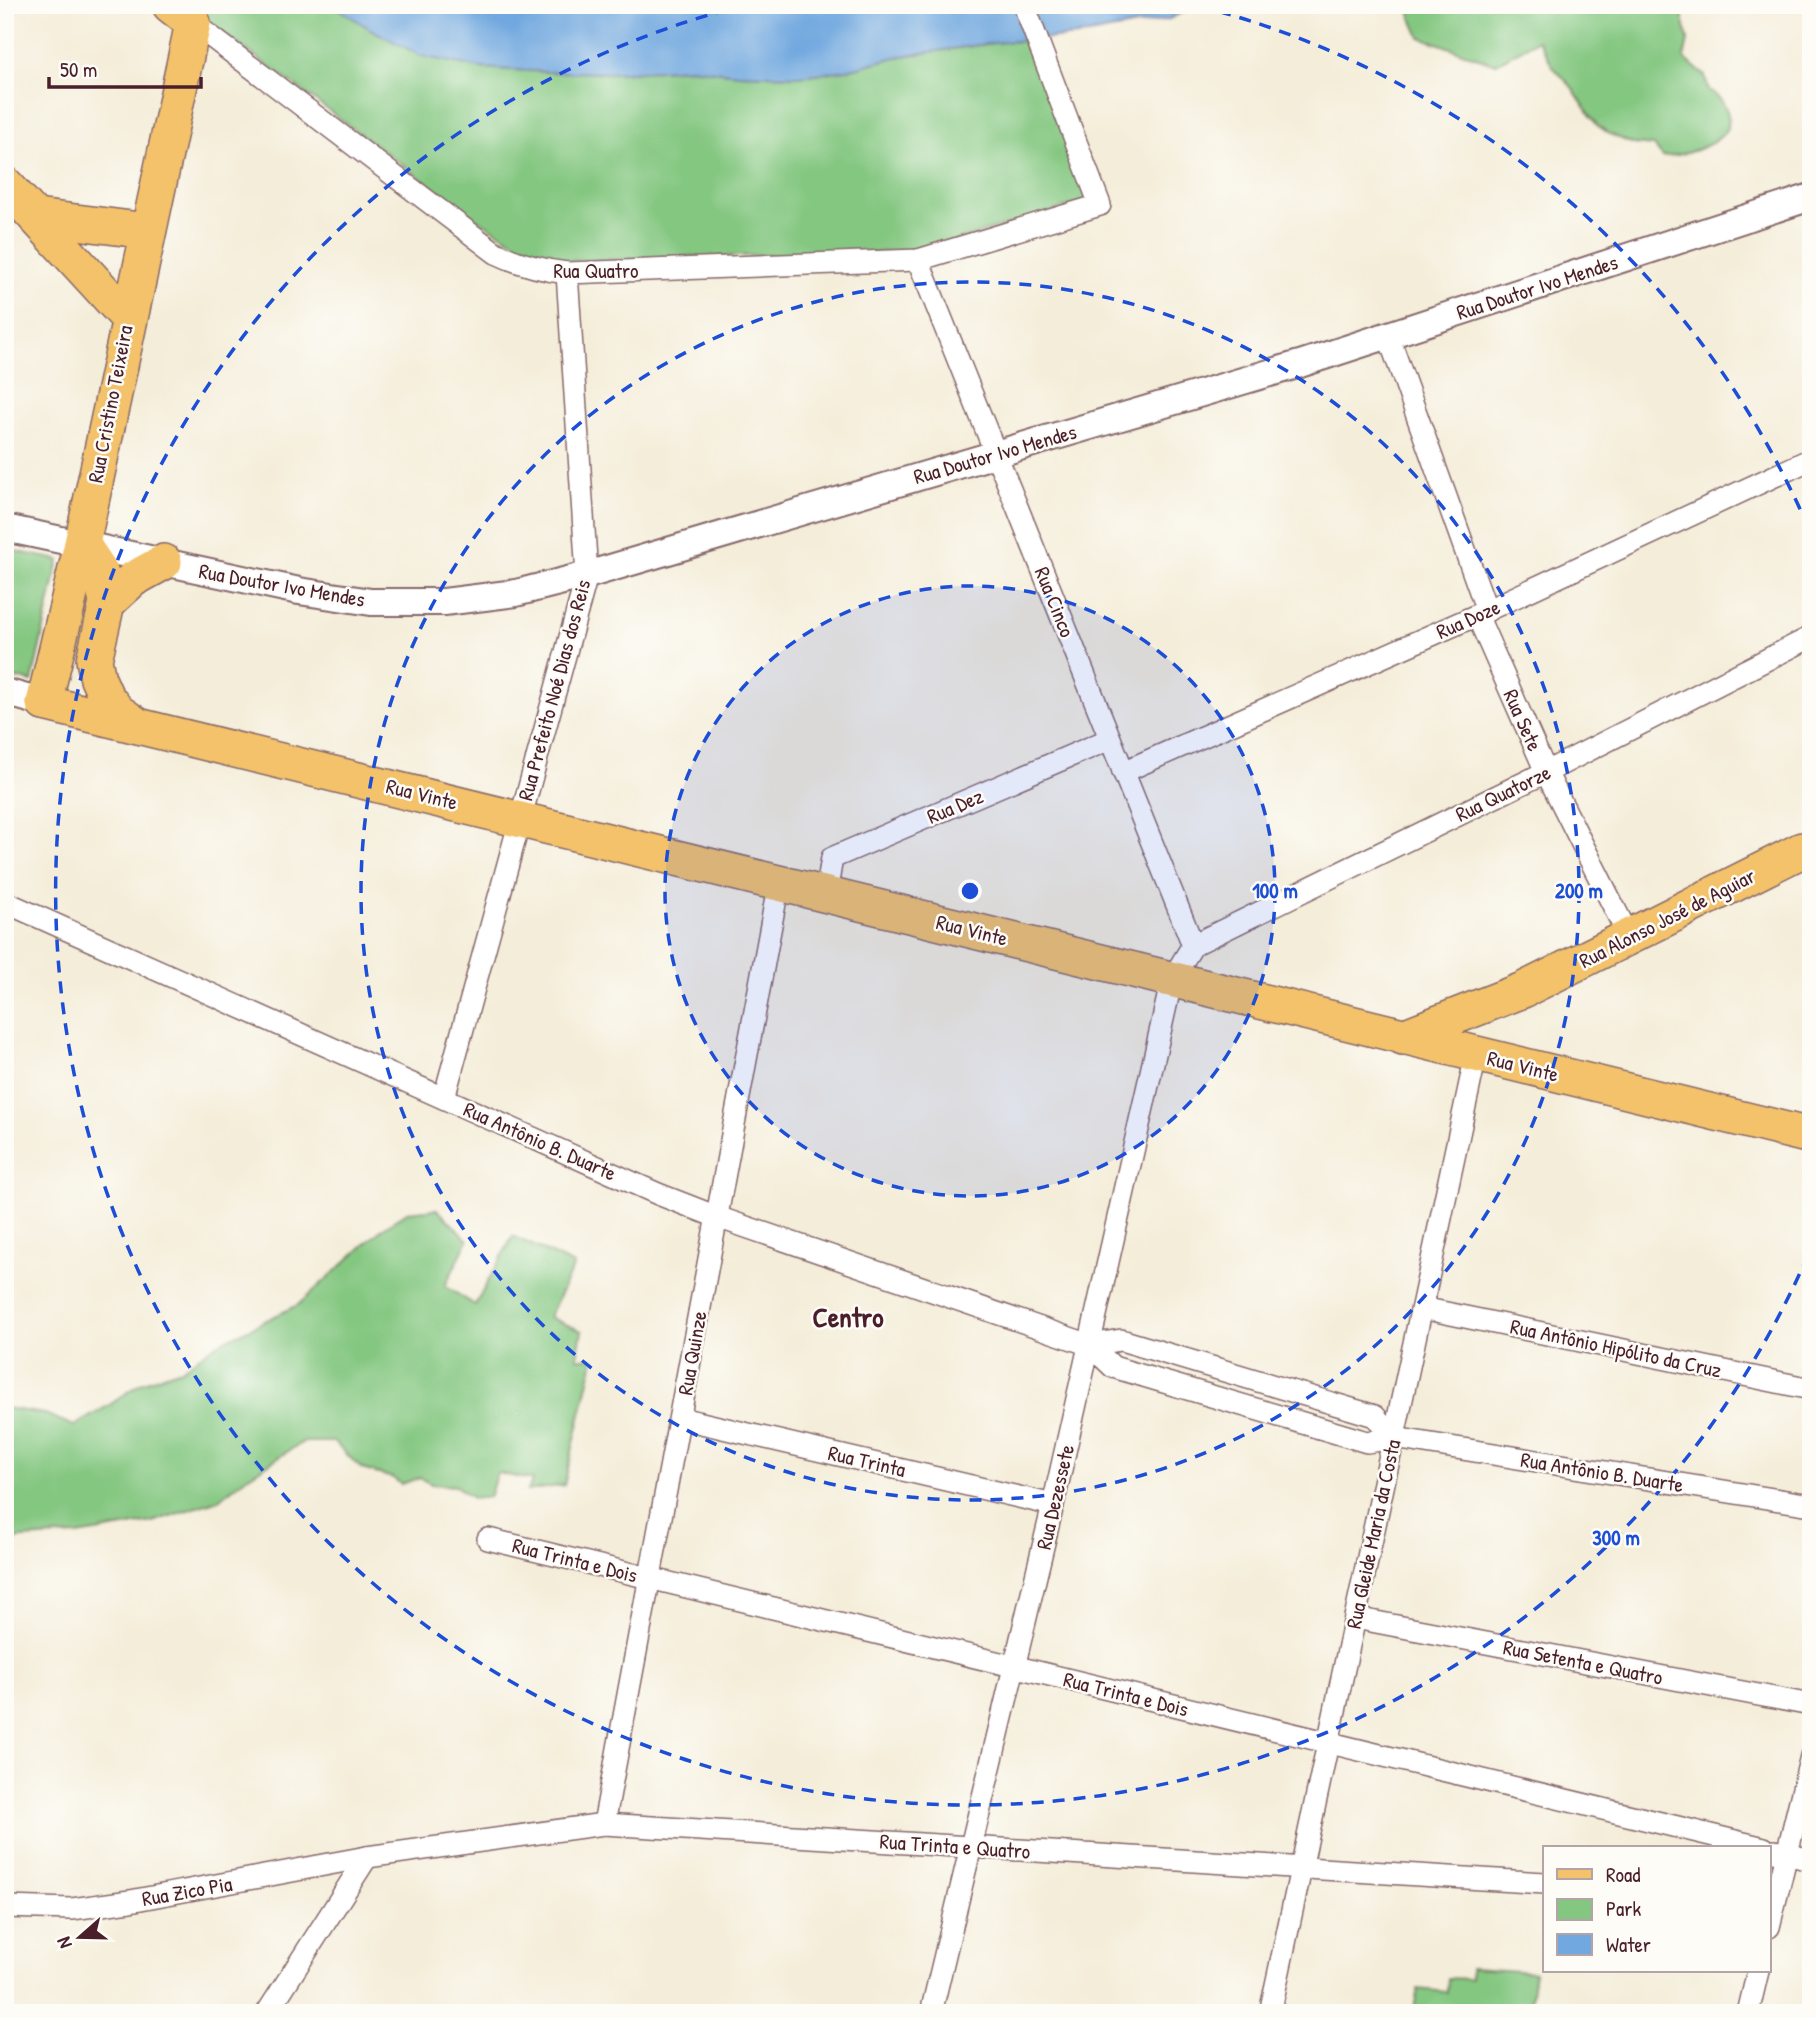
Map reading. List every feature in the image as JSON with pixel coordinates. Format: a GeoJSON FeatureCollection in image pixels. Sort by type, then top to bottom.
{"type":"FeatureCollection","features":[{"type":"Feature","properties":{"kind":"main road"},"geometry":{"type":"LineString","coordinates":[[129,319],[148,231],[182,14]]}},
{"type":"Feature","properties":{"kind":"main road","name":"Rua Cristino Teixeira"},"geometry":{"type":"LineString","coordinates":[[5,184],[129,319],[82,544],[44,703]]}},
{"type":"Feature","properties":{"kind":"main road"},"geometry":{"type":"LineString","coordinates":[[36,217],[148,231]]}},
{"type":"Feature","properties":{"kind":"main road"},"geometry":{"type":"LineString","coordinates":[[82,544],[100,571],[98,679],[106,697],[118,712],[134,723]]}},
{"type":"Feature","properties":{"kind":"main road"},"geometry":{"type":"LineString","coordinates":[[44,703],[72,685],[100,632],[133,579],[164,562]]}},
{"type":"Feature","properties":{"kind":"main road"},"geometry":{"type":"LineString","coordinates":[[63,624],[100,632]]}},
{"type":"Feature","properties":{"kind":"main road","name":"Rua Vinte"},"geometry":{"type":"LineString","coordinates":[[44,703],[1811,1136]]}},
{"type":"Feature","properties":{"kind":"main road","name":"Rua Alonso José de Aguiar"},"geometry":{"type":"LineString","coordinates":[[1523,990],[1808,849]]}},
{"type":"Feature","properties":{"kind":"main road"},"geometry":{"type":"LineString","coordinates":[[1403,1037],[1523,990]]}},
{"type":"Feature","properties":{"kind":"main road"},"geometry":{"type":"LineString","coordinates":[[1476,1055],[1495,1019],[1523,990]]}},
{"type":"Feature","properties":{"kind":"street","name":"Rua Quatro"},"geometry":{"type":"LineString","coordinates":[[182,14],[496,253],[542,270],[568,273],[918,260],[1100,205],[1024,5]]}},
{"type":"Feature","properties":{"kind":"street","name":"Rua Doutor Ivo Mendes"},"geometry":{"type":"LineString","coordinates":[[5,528],[299,591],[371,602],[444,603],[516,593],[587,575],[996,454],[1388,335],[1811,197]]}},
{"type":"Feature","properties":{"kind":"street","name":"Rua Cinco"},"geometry":{"type":"LineString","coordinates":[[918,260],[1193,945]]}},
{"type":"Feature","properties":{"kind":"street","name":"Rua Prefeito Noé Dias dos Reis"},"geometry":{"type":"LineString","coordinates":[[444,1098],[587,575],[568,273]]}},
{"type":"Feature","properties":{"kind":"street","name":"Rua Sete"},"geometry":{"type":"LineString","coordinates":[[1388,335],[1482,613],[1546,772],[1629,937]]}},
{"type":"Feature","properties":{"kind":"street","name":"Rua Doze"},"geometry":{"type":"LineString","coordinates":[[1123,772],[1482,613],[1811,459]]}},
{"type":"Feature","properties":{"kind":"street","name":"Rua Quatorze"},"geometry":{"type":"LineString","coordinates":[[1193,945],[1546,772],[1811,637]]}},
{"type":"Feature","properties":{"kind":"street"},"geometry":{"type":"LineString","coordinates":[[5,692],[44,703]]}},
{"type":"Feature","properties":{"kind":"street","name":"Rua Dez"},"geometry":{"type":"LineString","coordinates":[[826,894],[832,858],[1110,739]]}},
{"type":"Feature","properties":{"kind":"street","name":"Rua Quinze"},"geometry":{"type":"LineString","coordinates":[[604,1824],[779,882]]}},
{"type":"Feature","properties":{"kind":"street","name":"Rua Antônio B. Duarte"},"geometry":{"type":"LineString","coordinates":[[5,902],[658,1194],[717,1217],[1090,1345],[1121,1340],[1375,1416],[1394,1438],[1811,1505]]}},
{"type":"Feature","properties":{"kind":"street","name":"Rua Dezessete"},"geometry":{"type":"LineString","coordinates":[[930,2013],[1054,1505],[1172,979],[1193,945]]}},
{"type":"Feature","properties":{"kind":"street","name":"Rua Gleide Maria da Costa"},"geometry":{"type":"LineString","coordinates":[[1270,2013],[1476,1055]]}},
{"type":"Feature","properties":{"kind":"street","name":"Rua Antônio Hipólito da Cruz"},"geometry":{"type":"LineString","coordinates":[[1422,1308],[1811,1389]]}},
{"type":"Feature","properties":{"kind":"street","name":"Rua Trinta"},"geometry":{"type":"LineString","coordinates":[[680,1418],[1054,1505]]}},
{"type":"Feature","properties":{"kind":"street","name":"Rua Trinta e Dois"},"geometry":{"type":"LineString","coordinates":[[488,1539],[1752,1846]]}},
{"type":"Feature","properties":{"kind":"street","name":"Rua Setenta e Quatro"},"geometry":{"type":"LineString","coordinates":[[1355,1618],[1811,1705]]}},
{"type":"Feature","properties":{"kind":"street"},"geometry":{"type":"LineString","coordinates":[[1770,1917],[1773,1851],[1811,1756]]}},
{"type":"Feature","properties":{"kind":"street","name":"Rua Trinta e Quatro"},"geometry":{"type":"LineString","coordinates":[[366,1857],[604,1824],[1543,1883]]}},
{"type":"Feature","properties":{"kind":"street","name":"Rua Trinta e Dois"},"geometry":{"type":"LineString","coordinates":[[1773,1851],[1811,1860]]}},
{"type":"Feature","properties":{"kind":"street"},"geometry":{"type":"LineString","coordinates":[[267,2013],[366,1857]]}},
{"type":"Feature","properties":{"kind":"street","name":"Rua Zico Pia"},"geometry":{"type":"LineString","coordinates":[[5,1907],[72,1909],[130,1901],[366,1857]]}},
{"type":"Feature","properties":{"kind":"street"},"geometry":{"type":"LineString","coordinates":[[1748,2013],[1758,1972]]}},
{"type":"Feature","properties":{"kind":"green space"},"geometry":{"type":"Polygon","coordinates":[[[185,5],[337,5],[480,68],[547,72],[615,73],[690,68],[738,74],[799,76],[847,70],[896,57],[993,43],[1037,40],[1090,200],[921,251],[563,261],[520,245],[475,218],[185,5]]]}},
{"type":"Feature","properties":{"kind":"green space"},"geometry":{"type":"Polygon","coordinates":[[[1406,5],[1696,5],[1682,13],[1688,40],[1684,58],[1705,76],[1709,91],[1720,99],[1725,107],[1729,122],[1718,139],[1707,145],[1663,157],[1654,146],[1633,144],[1597,125],[1571,86],[1554,68],[1538,40],[1495,64],[1420,37],[1406,5]]]}},
{"type":"Feature","properties":{"kind":"green space"},"geometry":{"type":"Polygon","coordinates":[[[5,549],[59,560],[32,682],[5,675],[5,549]]]}},
{"type":"Feature","properties":{"kind":"green space"},"geometry":{"type":"Polygon","coordinates":[[[437,1209],[468,1240],[445,1286],[475,1305],[513,1236],[574,1265],[549,1317],[582,1331],[577,1358],[594,1359],[564,1485],[527,1491],[533,1480],[497,1473],[489,1497],[472,1498],[456,1486],[431,1484],[420,1478],[401,1484],[393,1478],[362,1469],[334,1442],[303,1442],[247,1477],[218,1500],[152,1522],[78,1535],[5,1541],[5,1408],[45,1414],[74,1426],[141,1383],[181,1369],[217,1344],[298,1305],[382,1229],[407,1212],[437,1209]]]}},
{"type":"Feature","properties":{"kind":"green space"},"geometry":{"type":"Polygon","coordinates":[[[1470,1968],[1535,1972],[1529,2013],[1413,2013],[1418,1989],[1447,1992],[1448,1978],[1471,1979],[1470,1968]]]}},
{"type":"Feature","properties":{"kind":"water"},"geometry":{"type":"Polygon","coordinates":[[[333,5],[469,5],[481,8],[545,5],[1199,5],[1169,19],[1078,36],[993,43],[896,57],[847,70],[799,76],[738,74],[690,68],[615,73],[480,68],[421,56],[370,29],[333,5]]]}},
{"type":"Feature","properties":{"kind":"district","name":"Centro"},"geometry":{"type":"Point","coordinates":[848,1317]}}]}
